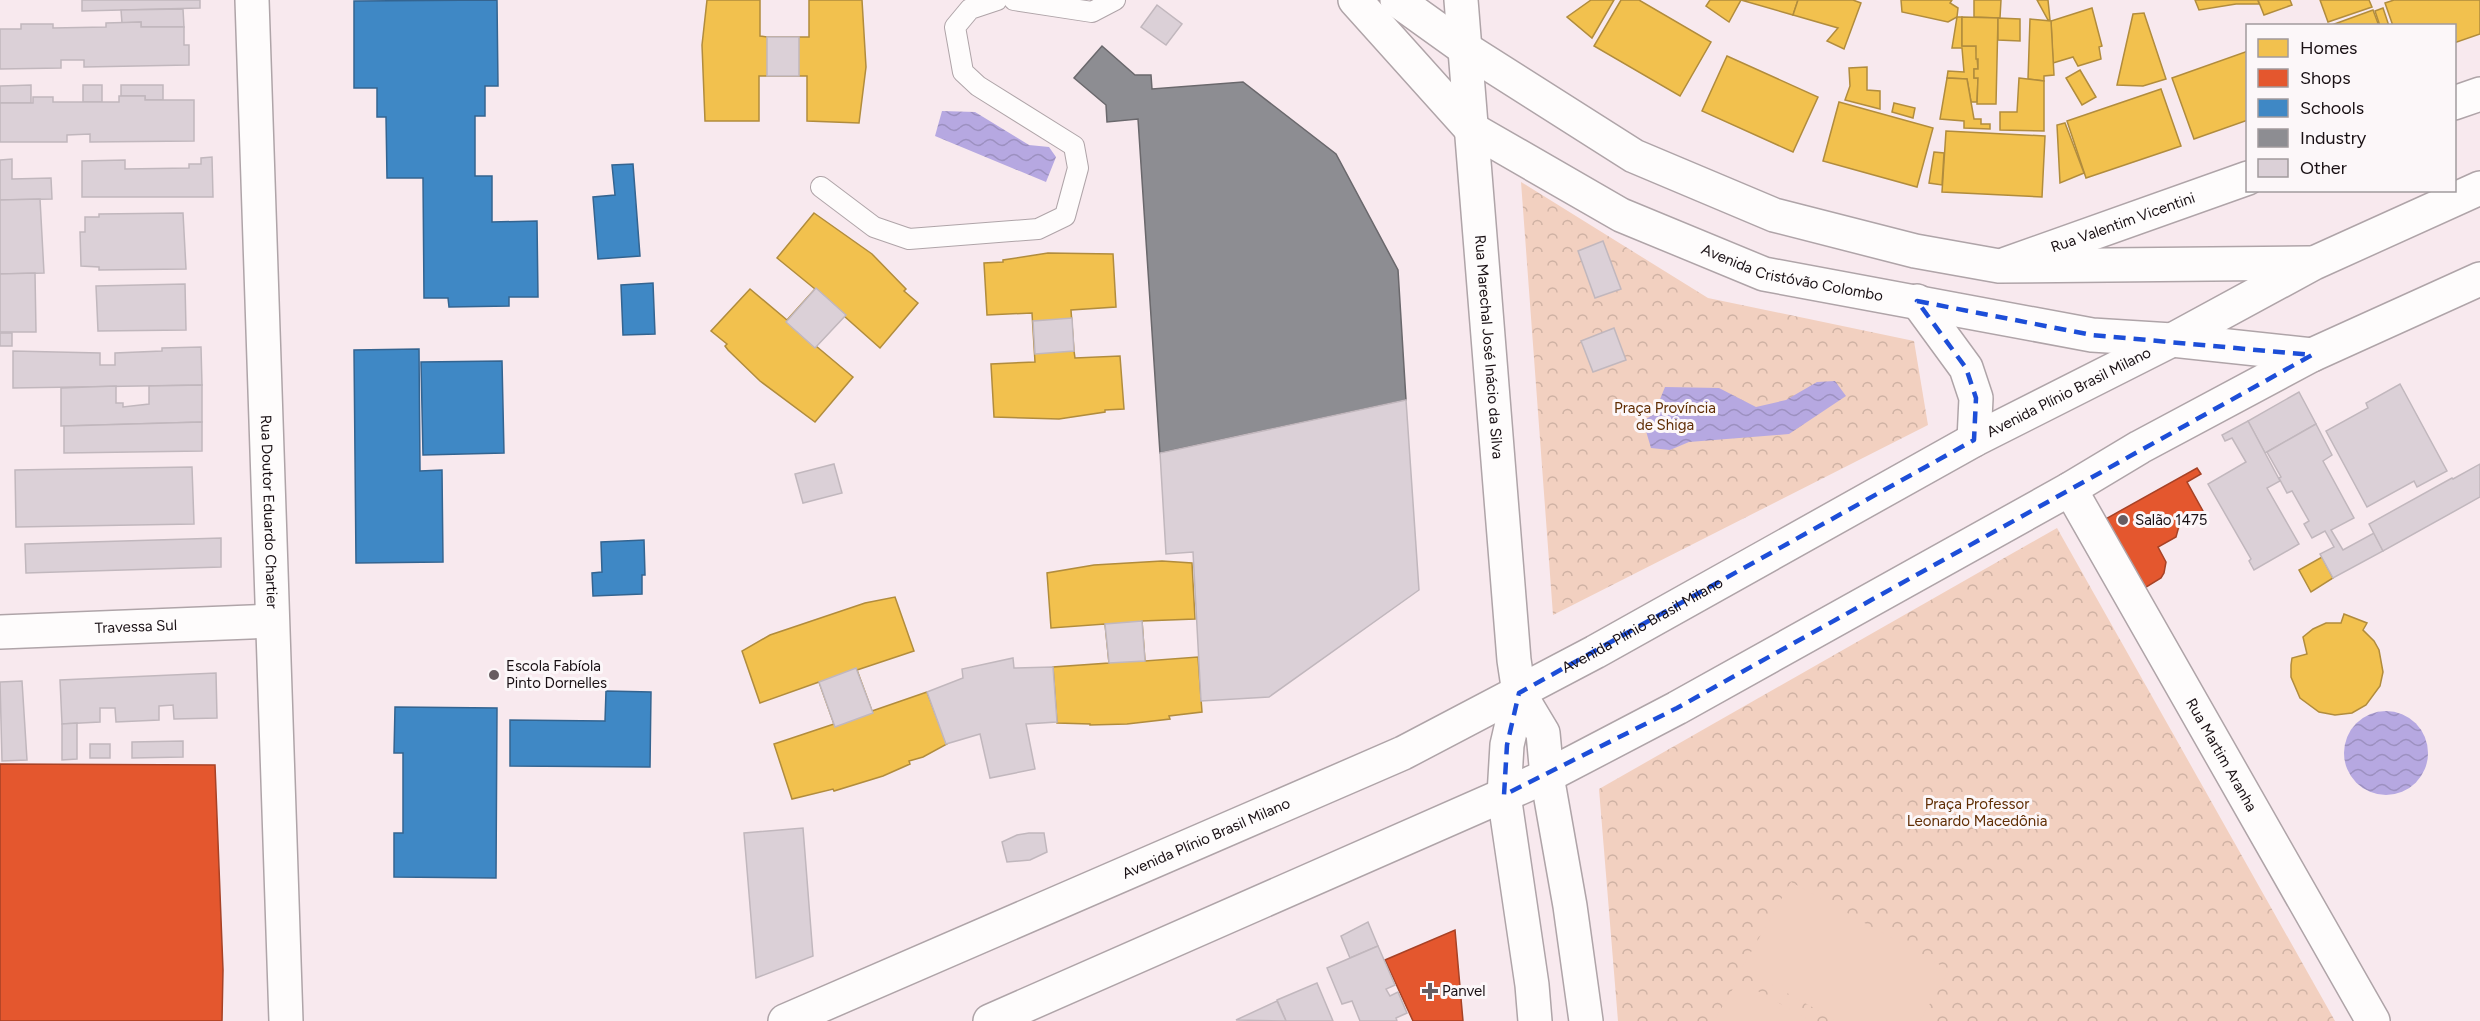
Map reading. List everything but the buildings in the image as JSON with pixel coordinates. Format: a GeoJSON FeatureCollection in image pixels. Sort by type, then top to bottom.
{"type":"FeatureCollection","features":[{"type":"Feature","properties":{"kind":"main road","name":"Rua Doutor Eduardo Chartier"},"geometry":{"type":"LineString","coordinates":[[252,0],[286,1021]]}},
{"type":"Feature","properties":{"kind":"main road","name":"Avenida Cristóvão Colombo"},"geometry":{"type":"LineString","coordinates":[[1355,0],[1470,128],[1621,215],[1764,274],[2092,335],[2172,340],[2312,355]]}},
{"type":"Feature","properties":{"kind":"main road"},"geometry":{"type":"LineString","coordinates":[[1397,0],[1464,48],[1634,156],[1774,215],[1915,251],[1999,267],[2314,263]]}},
{"type":"Feature","properties":{"kind":"main road","name":"Rua Marechal José Inácio da Silva"},"geometry":{"type":"LineString","coordinates":[[1461,0],[1513,648],[1519,693]]}},
{"type":"Feature","properties":{"kind":"main road"},"geometry":{"type":"LineString","coordinates":[[2456,103],[2480,94]]}},
{"type":"Feature","properties":{"kind":"main road","name":"Rua Valentim Vicentini"},"geometry":{"type":"LineString","coordinates":[[1999,267],[2246,178]]}},
{"type":"Feature","properties":{"kind":"main road","name":"Avenida Plínio Brasil Milano"},"geometry":{"type":"LineString","coordinates":[[784,1021],[1403,753],[1519,693],[1974,440],[2172,340],[2314,263],[2480,188]]}},
{"type":"Feature","properties":{"kind":"main road"},"geometry":{"type":"LineString","coordinates":[[990,1021],[1547,776],[1666,713],[2070,489],[2140,447],[2312,355],[2480,279]]}},
{"type":"Feature","properties":{"kind":"main road"},"geometry":{"type":"LineString","coordinates":[[1917,301],[1966,368],[1976,398],[1974,440]]}},
{"type":"Feature","properties":{"kind":"main road","name":"Rua Martim Aranha"},"geometry":{"type":"LineString","coordinates":[[2070,489],[2373,1021]]}},
{"type":"Feature","properties":{"kind":"main road","name":"Travessa Sul"},"geometry":{"type":"LineString","coordinates":[[0,632],[272,621]]}},
{"type":"Feature","properties":{"kind":"main road"},"geometry":{"type":"LineString","coordinates":[[1519,693],[1543,733],[1547,776],[1570,906],[1586,1021]]}},
{"type":"Feature","properties":{"kind":"main road"},"geometry":{"type":"LineString","coordinates":[[1519,693],[1507,745],[1504,795],[1532,985],[1535,1021]]}},
{"type":"Feature","properties":{"kind":"lane"},"geometry":{"type":"LineString","coordinates":[[821,187],[874,227],[909,239],[1038,229],[1065,216],[1078,168],[1074,146],[978,86],[963,72],[955,27],[970,9],[997,0]]}},
{"type":"Feature","properties":{"kind":"lane"},"geometry":{"type":"LineString","coordinates":[[1014,0],[1092,12],[1115,0]]}},
{"type":"Feature","properties":{"kind":"highlighted area"},"geometry":{"type":"Polygon","coordinates":[[[1917,301],[2092,335],[2312,355],[1677,708],[1504,795],[1507,745],[1519,693],[1974,440],[1976,398],[1966,368],[1917,301]]]}},
{"type":"Feature","properties":{"kind":"green space","name":"Praça Província de Shiga"},"geometry":{"type":"Polygon","coordinates":[[[1521,182],[1708,298],[1914,341],[1928,425],[1553,615],[1521,182]]]}},
{"type":"Feature","properties":{"kind":"green space","name":"Praça Professor Leonardo Macedônia"},"geometry":{"type":"Polygon","coordinates":[[[2057,528],[2335,1021],[1618,1021],[1599,789],[2057,528]]]}},
{"type":"Feature","properties":{"kind":"green space"},"geometry":{"type":"Polygon","coordinates":[[[1791,882],[1949,970],[1920,1021],[1837,1021],[1742,968],[1791,882]]]}},
{"type":"Feature","properties":{"kind":"green space"},"geometry":{"type":"Polygon","coordinates":[[[1738,980],[1811,1021],[1714,1021],[1738,980]]]}},
{"type":"Feature","properties":{"kind":"water"},"geometry":{"type":"Polygon","coordinates":[[[942,111],[975,112],[1029,145],[1049,147],[1056,157],[1046,182],[935,136],[942,111]]]}},
{"type":"Feature","properties":{"kind":"water"},"geometry":{"type":"Polygon","coordinates":[[[1835,381],[1846,396],[1789,434],[1689,442],[1670,450],[1651,448],[1643,421],[1654,414],[1665,387],[1719,388],[1756,407],[1786,400],[1817,382],[1835,381]]]}},
{"type":"Feature","properties":{"kind":"water"},"geometry":{"type":"Polygon","coordinates":[[[2386,711],[2402,714],[2416,723],[2425,737],[2428,753],[2425,769],[2416,783],[2402,792],[2386,795],[2370,792],[2356,783],[2347,769],[2344,753],[2347,737],[2356,723],[2370,714],[2386,711]]]}},
{"type":"Feature","properties":{"kind":"place","name":"Salão 1475"},"geometry":{"type":"Point","coordinates":[2123,520]}},
{"type":"Feature","properties":{"kind":"place","name":"Escola Fabíola Pinto Dornelles"},"geometry":{"type":"Point","coordinates":[494,675]}},
{"type":"Feature","properties":{"kind":"place","name":"Panvel"},"geometry":{"type":"Point","coordinates":[1430,991]}}]}
